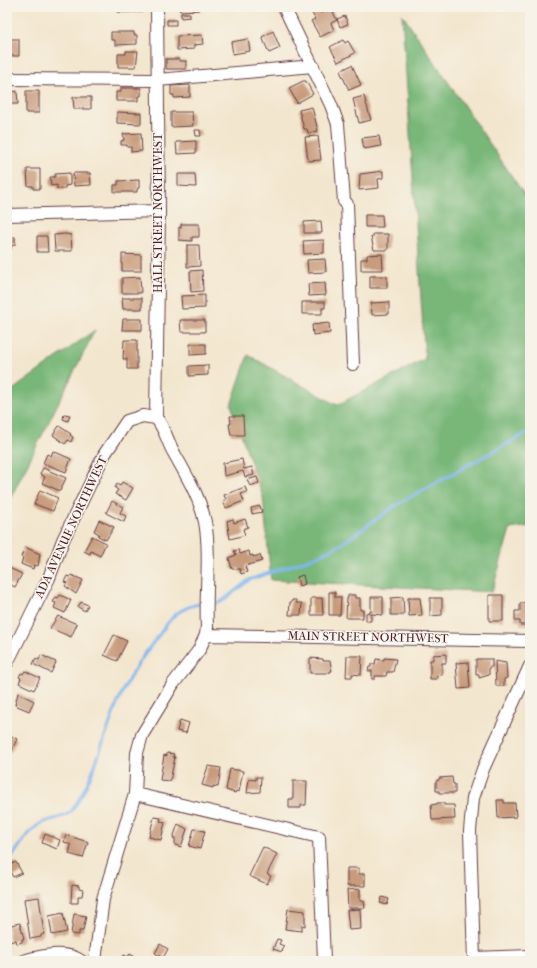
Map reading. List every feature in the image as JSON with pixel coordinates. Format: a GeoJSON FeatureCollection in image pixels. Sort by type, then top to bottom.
{"type":"FeatureCollection","features":[{"type":"Feature","properties":{"kind":"street","name":"HALL STREET NORTHWEST"},"geometry":{"type":"LineString","coordinates":[[156,418],[159,211],[157,7]]}},
{"type":"Feature","properties":{"kind":"street"},"geometry":{"type":"LineString","coordinates":[[284,7],[332,105],[338,124],[344,201],[347,204],[353,364]]}},
{"type":"Feature","properties":{"kind":"street"},"geometry":{"type":"LineString","coordinates":[[7,79],[158,80],[313,66]]}},
{"type":"Feature","properties":{"kind":"street"},"geometry":{"type":"LineString","coordinates":[[7,215],[159,211]]}},
{"type":"Feature","properties":{"kind":"street","name":"ADA AVENUE NORTHWEST"},"geometry":{"type":"LineString","coordinates":[[7,663],[49,578],[63,540],[104,455],[127,421],[143,416],[156,418]]}},
{"type":"Feature","properties":{"kind":"street"},"geometry":{"type":"LineString","coordinates":[[95,961],[103,899],[135,794],[137,753],[142,735],[173,684],[199,650],[206,635],[207,540],[205,521],[196,493],[172,450],[163,426],[156,418]]}},
{"type":"Feature","properties":{"kind":"street","name":"MAIN STREET NORTHWEST"},"geometry":{"type":"LineString","coordinates":[[206,635],[530,641]]}},
{"type":"Feature","properties":{"kind":"street"},"geometry":{"type":"LineString","coordinates":[[530,666],[483,769],[473,798],[470,831],[474,960],[530,956]]}},
{"type":"Feature","properties":{"kind":"street"},"geometry":{"type":"LineString","coordinates":[[135,794],[319,837],[324,961]]}},
{"type":"Feature","properties":{"kind":"street"},"geometry":{"type":"LineString","coordinates":[[23,961],[58,955],[68,955],[81,961]]}},
{"type":"Feature","properties":{"kind":"green space"},"geometry":{"type":"Polygon","coordinates":[[[402,14],[530,203],[530,526],[510,529],[492,592],[271,580],[263,497],[231,405],[248,355],[337,405],[425,359],[402,14]]]}},
{"type":"Feature","properties":{"kind":"green space"},"geometry":{"type":"Polygon","coordinates":[[[95,330],[7,505],[7,394],[95,330]]]}},
{"type":"Feature","properties":{"kind":"building"},"geometry":{"type":"Polygon","coordinates":[[[117,7],[143,7],[143,12],[117,12],[117,7]]]}},
{"type":"Feature","properties":{"kind":"building"},"geometry":{"type":"Polygon","coordinates":[[[179,7],[199,7],[199,10],[180,11],[179,7]]]}},
{"type":"Feature","properties":{"kind":"building"},"geometry":{"type":"Polygon","coordinates":[[[331,8],[337,20],[331,23],[334,30],[320,37],[311,21],[315,19],[312,13],[319,9],[321,13],[331,8]]]}},
{"type":"Feature","properties":{"kind":"building"},"geometry":{"type":"Polygon","coordinates":[[[181,13],[190,13],[190,17],[181,18],[181,13]]]}},
{"type":"Feature","properties":{"kind":"building"},"geometry":{"type":"Polygon","coordinates":[[[345,16],[348,24],[340,27],[337,19],[345,16]]]}},
{"type":"Feature","properties":{"kind":"building"},"geometry":{"type":"Polygon","coordinates":[[[167,20],[176,20],[176,25],[167,25],[167,20]]]}},
{"type":"Feature","properties":{"kind":"building"},"geometry":{"type":"Polygon","coordinates":[[[273,31],[280,48],[269,53],[262,37],[273,31]]]}},
{"type":"Feature","properties":{"kind":"building"},"geometry":{"type":"Polygon","coordinates":[[[111,32],[134,32],[134,35],[137,35],[137,44],[115,45],[115,40],[111,40],[111,32]]]}},
{"type":"Feature","properties":{"kind":"building"},"geometry":{"type":"Polygon","coordinates":[[[202,35],[203,44],[194,45],[194,49],[177,50],[177,36],[202,35]]]}},
{"type":"Feature","properties":{"kind":"building"},"geometry":{"type":"Polygon","coordinates":[[[7,39],[19,39],[19,56],[7,56],[7,39]]]}},
{"type":"Feature","properties":{"kind":"building"},"geometry":{"type":"Polygon","coordinates":[[[248,39],[250,51],[233,54],[231,42],[248,39]]]}},
{"type":"Feature","properties":{"kind":"building"},"geometry":{"type":"Polygon","coordinates":[[[343,40],[345,43],[348,41],[355,53],[338,62],[330,47],[343,40]]]}},
{"type":"Feature","properties":{"kind":"building"},"geometry":{"type":"Polygon","coordinates":[[[126,51],[138,51],[136,67],[118,67],[118,54],[126,54],[126,51]]]}},
{"type":"Feature","properties":{"kind":"building"},"geometry":{"type":"Polygon","coordinates":[[[166,59],[180,59],[180,61],[186,61],[186,69],[166,69],[166,59]]]}},
{"type":"Feature","properties":{"kind":"building"},"geometry":{"type":"Polygon","coordinates":[[[352,65],[361,85],[349,90],[340,71],[352,65]]]}},
{"type":"Feature","properties":{"kind":"building"},"geometry":{"type":"Polygon","coordinates":[[[306,81],[313,94],[297,103],[289,88],[306,81]]]}},
{"type":"Feature","properties":{"kind":"building"},"geometry":{"type":"Polygon","coordinates":[[[190,85],[190,97],[174,98],[174,95],[171,95],[171,86],[190,85]]]}},
{"type":"Feature","properties":{"kind":"building"},"geometry":{"type":"Polygon","coordinates":[[[121,88],[141,88],[141,96],[138,96],[138,101],[116,101],[116,92],[121,92],[121,88]]]}},
{"type":"Feature","properties":{"kind":"building"},"geometry":{"type":"Polygon","coordinates":[[[12,89],[12,92],[17,91],[18,104],[7,104],[7,90],[12,89]]]}},
{"type":"Feature","properties":{"kind":"building"},"geometry":{"type":"Polygon","coordinates":[[[26,91],[39,91],[39,113],[26,113],[26,91]]]}},
{"type":"Feature","properties":{"kind":"building"},"geometry":{"type":"Polygon","coordinates":[[[364,96],[371,120],[359,123],[353,99],[364,96]]]}},
{"type":"Feature","properties":{"kind":"building"},"geometry":{"type":"Polygon","coordinates":[[[73,97],[91,97],[91,109],[74,109],[73,97]]]}},
{"type":"Feature","properties":{"kind":"building"},"geometry":{"type":"Polygon","coordinates":[[[312,107],[318,131],[308,133],[307,129],[304,129],[299,110],[312,107]]]}},
{"type":"Feature","properties":{"kind":"building"},"geometry":{"type":"Polygon","coordinates":[[[117,112],[141,113],[141,124],[117,123],[117,112]]]}},
{"type":"Feature","properties":{"kind":"building"},"geometry":{"type":"Polygon","coordinates":[[[171,112],[192,112],[193,126],[171,127],[171,112]]]}},
{"type":"Feature","properties":{"kind":"building"},"geometry":{"type":"Polygon","coordinates":[[[195,130],[200,130],[201,136],[196,136],[195,130]]]}},
{"type":"Feature","properties":{"kind":"building"},"geometry":{"type":"Polygon","coordinates":[[[141,133],[142,151],[131,152],[131,147],[121,145],[121,141],[124,140],[123,134],[141,133]]]}},
{"type":"Feature","properties":{"kind":"building"},"geometry":{"type":"Polygon","coordinates":[[[318,136],[321,160],[308,161],[305,137],[318,136]]]}},
{"type":"Feature","properties":{"kind":"building"},"geometry":{"type":"Polygon","coordinates":[[[379,136],[381,146],[364,149],[362,138],[379,136]]]}},
{"type":"Feature","properties":{"kind":"building"},"geometry":{"type":"Polygon","coordinates":[[[196,141],[196,153],[177,154],[176,142],[196,141]]]}},
{"type":"Feature","properties":{"kind":"building"},"geometry":{"type":"Polygon","coordinates":[[[27,169],[40,169],[40,189],[33,189],[33,186],[28,186],[27,169]]]}},
{"type":"Feature","properties":{"kind":"building"},"geometry":{"type":"Polygon","coordinates":[[[383,171],[383,178],[378,179],[379,188],[359,190],[360,174],[383,171]]]}},
{"type":"Feature","properties":{"kind":"building"},"geometry":{"type":"Polygon","coordinates":[[[70,173],[70,185],[65,186],[65,189],[57,189],[57,185],[51,186],[50,177],[55,177],[55,174],[70,173]]]}},
{"type":"Feature","properties":{"kind":"building"},"geometry":{"type":"Polygon","coordinates":[[[73,173],[90,173],[91,185],[74,186],[73,173]]]}},
{"type":"Feature","properties":{"kind":"building"},"geometry":{"type":"Polygon","coordinates":[[[178,174],[195,174],[196,187],[178,186],[178,174]]]}},
{"type":"Feature","properties":{"kind":"building"},"geometry":{"type":"Polygon","coordinates":[[[139,180],[139,188],[137,189],[137,192],[114,192],[114,185],[118,185],[118,181],[139,180]]]}},
{"type":"Feature","properties":{"kind":"building"},"geometry":{"type":"Polygon","coordinates":[[[365,215],[382,215],[383,227],[365,227],[365,215]]]}},
{"type":"Feature","properties":{"kind":"building"},"geometry":{"type":"Polygon","coordinates":[[[321,221],[322,233],[304,233],[304,222],[321,221]]]}},
{"type":"Feature","properties":{"kind":"building"},"geometry":{"type":"Polygon","coordinates":[[[181,224],[199,224],[199,237],[192,237],[192,241],[179,240],[179,227],[181,228],[181,224]]]}},
{"type":"Feature","properties":{"kind":"building"},"geometry":{"type":"Polygon","coordinates":[[[373,234],[388,234],[388,250],[374,250],[371,237],[373,237],[373,234]]]}},
{"type":"Feature","properties":{"kind":"building"},"geometry":{"type":"Polygon","coordinates":[[[54,235],[71,235],[72,251],[55,251],[54,235]]]}},
{"type":"Feature","properties":{"kind":"building"},"geometry":{"type":"Polygon","coordinates":[[[37,236],[47,236],[48,252],[37,252],[37,236]]]}},
{"type":"Feature","properties":{"kind":"building"},"geometry":{"type":"Polygon","coordinates":[[[15,237],[15,245],[11,246],[11,250],[7,250],[7,238],[15,237]]]}},
{"type":"Feature","properties":{"kind":"building"},"geometry":{"type":"Polygon","coordinates":[[[324,240],[324,253],[304,254],[303,241],[324,240]]]}},
{"type":"Feature","properties":{"kind":"building"},"geometry":{"type":"Polygon","coordinates":[[[187,245],[199,245],[200,266],[187,267],[187,245]]]}},
{"type":"Feature","properties":{"kind":"building"},"geometry":{"type":"Polygon","coordinates":[[[122,254],[141,255],[141,271],[122,271],[122,254]]]}},
{"type":"Feature","properties":{"kind":"building"},"geometry":{"type":"Polygon","coordinates":[[[382,254],[383,270],[361,270],[361,259],[367,259],[367,255],[382,254]]]}},
{"type":"Feature","properties":{"kind":"building"},"geometry":{"type":"Polygon","coordinates":[[[325,259],[326,272],[308,273],[307,260],[325,259]]]}},
{"type":"Feature","properties":{"kind":"building"},"geometry":{"type":"Polygon","coordinates":[[[202,270],[203,291],[191,292],[190,271],[202,270]]]}},
{"type":"Feature","properties":{"kind":"building"},"geometry":{"type":"Polygon","coordinates":[[[370,276],[387,276],[387,288],[370,288],[370,276]]]}},
{"type":"Feature","properties":{"kind":"building"},"geometry":{"type":"Polygon","coordinates":[[[140,277],[141,293],[122,293],[122,278],[140,277]]]}},
{"type":"Feature","properties":{"kind":"building"},"geometry":{"type":"Polygon","coordinates":[[[325,283],[326,295],[309,296],[308,284],[325,283]]]}},
{"type":"Feature","properties":{"kind":"building"},"geometry":{"type":"Polygon","coordinates":[[[205,295],[205,308],[182,309],[181,296],[205,295]]]}},
{"type":"Feature","properties":{"kind":"building"},"geometry":{"type":"Polygon","coordinates":[[[122,298],[142,298],[142,309],[123,309],[122,298]]]}},
{"type":"Feature","properties":{"kind":"building"},"geometry":{"type":"Polygon","coordinates":[[[302,302],[325,302],[325,308],[322,308],[322,314],[302,314],[302,302]]]}},
{"type":"Feature","properties":{"kind":"building"},"geometry":{"type":"Polygon","coordinates":[[[389,302],[389,314],[372,315],[371,303],[389,302]]]}},
{"type":"Feature","properties":{"kind":"building"},"geometry":{"type":"Polygon","coordinates":[[[123,319],[142,319],[142,330],[122,330],[123,319]]]}},
{"type":"Feature","properties":{"kind":"building"},"geometry":{"type":"Polygon","coordinates":[[[180,320],[205,320],[205,332],[181,332],[180,320]]]}},
{"type":"Feature","properties":{"kind":"building"},"geometry":{"type":"Polygon","coordinates":[[[329,323],[330,333],[313,335],[312,325],[329,323]]]}},
{"type":"Feature","properties":{"kind":"building"},"geometry":{"type":"Polygon","coordinates":[[[124,340],[137,340],[137,369],[127,369],[127,359],[123,359],[124,340]]]}},
{"type":"Feature","properties":{"kind":"building"},"geometry":{"type":"Polygon","coordinates":[[[190,344],[206,344],[206,354],[190,355],[190,344]]]}},
{"type":"Feature","properties":{"kind":"building"},"geometry":{"type":"Polygon","coordinates":[[[208,365],[208,375],[189,376],[189,366],[208,365]]]}},
{"type":"Feature","properties":{"kind":"building"},"geometry":{"type":"Polygon","coordinates":[[[64,414],[70,415],[68,421],[63,419],[64,414]]]}},
{"type":"Feature","properties":{"kind":"building"},"geometry":{"type":"Polygon","coordinates":[[[230,416],[243,416],[244,435],[231,435],[229,424],[231,424],[230,416]]]}},
{"type":"Feature","properties":{"kind":"building"},"geometry":{"type":"Polygon","coordinates":[[[59,426],[71,434],[70,435],[73,437],[71,442],[68,440],[65,444],[53,435],[59,426]]]}},
{"type":"Feature","properties":{"kind":"building"},"geometry":{"type":"Polygon","coordinates":[[[53,451],[71,459],[66,472],[43,463],[47,454],[51,456],[53,451]]]}},
{"type":"Feature","properties":{"kind":"building"},"geometry":{"type":"Polygon","coordinates":[[[242,459],[244,469],[252,467],[254,475],[245,477],[243,471],[224,476],[223,463],[242,459]]]}},
{"type":"Feature","properties":{"kind":"building"},"geometry":{"type":"Polygon","coordinates":[[[43,468],[66,478],[60,491],[42,483],[45,477],[40,474],[43,468]]]}},
{"type":"Feature","properties":{"kind":"building"},"geometry":{"type":"Polygon","coordinates":[[[257,477],[259,483],[250,486],[247,480],[257,477]]]}},
{"type":"Feature","properties":{"kind":"building"},"geometry":{"type":"Polygon","coordinates":[[[122,482],[133,488],[126,500],[115,494],[118,490],[115,488],[117,484],[120,486],[122,482]]]}},
{"type":"Feature","properties":{"kind":"building"},"geometry":{"type":"Polygon","coordinates":[[[245,487],[247,492],[241,494],[244,501],[226,508],[223,501],[226,500],[224,495],[245,487]]]}},
{"type":"Feature","properties":{"kind":"building"},"geometry":{"type":"Polygon","coordinates":[[[40,490],[58,498],[53,511],[34,504],[40,490]]]}},
{"type":"Feature","properties":{"kind":"building"},"geometry":{"type":"Polygon","coordinates":[[[112,501],[123,507],[120,513],[126,516],[124,522],[106,513],[112,501]]]}},
{"type":"Feature","properties":{"kind":"building"},"geometry":{"type":"Polygon","coordinates":[[[260,506],[262,512],[252,514],[251,508],[260,506]]]}},
{"type":"Feature","properties":{"kind":"building"},"geometry":{"type":"Polygon","coordinates":[[[233,519],[234,523],[245,519],[248,527],[243,529],[245,535],[230,539],[227,521],[233,519]]]}},
{"type":"Feature","properties":{"kind":"building"},"geometry":{"type":"Polygon","coordinates":[[[99,520],[114,527],[106,540],[98,536],[99,534],[94,531],[99,520]]]}},
{"type":"Feature","properties":{"kind":"building"},"geometry":{"type":"Polygon","coordinates":[[[92,536],[106,543],[100,556],[91,551],[90,554],[84,551],[92,536]]]}},
{"type":"Feature","properties":{"kind":"building"},"geometry":{"type":"Polygon","coordinates":[[[25,547],[40,554],[38,566],[34,565],[33,569],[21,564],[23,558],[21,557],[25,547]]]}},
{"type":"Feature","properties":{"kind":"building"},"geometry":{"type":"Polygon","coordinates":[[[239,550],[240,554],[249,551],[250,556],[253,555],[253,557],[260,555],[262,561],[245,566],[247,572],[241,574],[240,569],[232,569],[229,558],[236,555],[234,551],[239,550]]]}},
{"type":"Feature","properties":{"kind":"building"},"geometry":{"type":"Polygon","coordinates":[[[7,567],[22,574],[15,587],[7,583],[7,567]]]}},
{"type":"Feature","properties":{"kind":"building"},"geometry":{"type":"Polygon","coordinates":[[[71,575],[83,580],[76,594],[65,586],[67,583],[64,582],[67,576],[70,577],[71,575]]]}},
{"type":"Feature","properties":{"kind":"building"},"geometry":{"type":"Polygon","coordinates":[[[303,575],[305,584],[299,586],[297,577],[303,575]]]}},
{"type":"Feature","properties":{"kind":"building"},"geometry":{"type":"Polygon","coordinates":[[[329,592],[335,592],[335,597],[341,597],[340,615],[329,615],[329,592]]]}},
{"type":"Feature","properties":{"kind":"building"},"geometry":{"type":"Polygon","coordinates":[[[60,595],[71,600],[65,613],[54,608],[56,603],[53,602],[56,597],[58,598],[60,595]]]}},
{"type":"Feature","properties":{"kind":"building"},"geometry":{"type":"Polygon","coordinates":[[[348,595],[355,595],[355,598],[360,598],[360,610],[363,610],[363,618],[346,618],[348,595]]]}},
{"type":"Feature","properties":{"kind":"building"},"geometry":{"type":"Polygon","coordinates":[[[489,595],[503,595],[503,621],[489,621],[489,595]]]}},
{"type":"Feature","properties":{"kind":"building"},"geometry":{"type":"Polygon","coordinates":[[[371,597],[383,597],[383,615],[371,614],[371,621],[366,621],[366,613],[371,612],[371,597]]]}},
{"type":"Feature","properties":{"kind":"building"},"geometry":{"type":"Polygon","coordinates":[[[403,597],[404,615],[391,615],[391,598],[403,597]]]}},
{"type":"Feature","properties":{"kind":"building"},"geometry":{"type":"Polygon","coordinates":[[[311,598],[322,598],[323,615],[311,615],[311,598]]]}},
{"type":"Feature","properties":{"kind":"building"},"geometry":{"type":"Polygon","coordinates":[[[408,598],[420,598],[422,615],[409,616],[408,598]]]}},
{"type":"Feature","properties":{"kind":"building"},"geometry":{"type":"Polygon","coordinates":[[[430,598],[442,598],[442,615],[430,616],[430,598]]]}},
{"type":"Feature","properties":{"kind":"building"},"geometry":{"type":"Polygon","coordinates":[[[292,600],[296,600],[296,603],[302,603],[301,615],[289,615],[290,602],[292,602],[292,600]]]}},
{"type":"Feature","properties":{"kind":"building"},"geometry":{"type":"Polygon","coordinates":[[[81,602],[88,605],[85,611],[78,607],[81,602]]]}},
{"type":"Feature","properties":{"kind":"building"},"geometry":{"type":"Polygon","coordinates":[[[520,603],[530,603],[530,625],[520,625],[520,621],[515,621],[515,611],[520,611],[520,603]]]}},
{"type":"Feature","properties":{"kind":"building"},"geometry":{"type":"Polygon","coordinates":[[[58,616],[77,624],[71,637],[50,628],[58,616]]]}},
{"type":"Feature","properties":{"kind":"building"},"geometry":{"type":"Polygon","coordinates":[[[114,635],[127,641],[117,661],[104,655],[114,635]]]}},
{"type":"Feature","properties":{"kind":"building"},"geometry":{"type":"Polygon","coordinates":[[[446,654],[446,663],[442,663],[442,675],[437,676],[437,679],[430,679],[430,660],[433,660],[433,655],[446,654]]]}},
{"type":"Feature","properties":{"kind":"building"},"geometry":{"type":"Polygon","coordinates":[[[41,655],[56,662],[51,673],[33,664],[36,658],[39,660],[41,655]]]}},
{"type":"Feature","properties":{"kind":"building"},"geometry":{"type":"Polygon","coordinates":[[[347,656],[362,656],[361,675],[352,674],[352,677],[346,677],[347,656]]]}},
{"type":"Feature","properties":{"kind":"building"},"geometry":{"type":"Polygon","coordinates":[[[310,658],[330,661],[332,671],[330,671],[330,673],[310,673],[310,658]]]}},
{"type":"Feature","properties":{"kind":"building"},"geometry":{"type":"Polygon","coordinates":[[[384,658],[396,659],[393,672],[387,672],[386,676],[375,676],[375,679],[372,679],[372,671],[368,671],[369,667],[371,667],[371,664],[375,664],[376,659],[384,660],[384,658]]]}},
{"type":"Feature","properties":{"kind":"building"},"geometry":{"type":"Polygon","coordinates":[[[476,659],[492,659],[492,667],[489,667],[489,675],[479,678],[479,675],[476,675],[476,659]]]}},
{"type":"Feature","properties":{"kind":"building"},"geometry":{"type":"Polygon","coordinates":[[[495,661],[506,663],[507,678],[504,679],[504,686],[496,686],[495,661]]]}},
{"type":"Feature","properties":{"kind":"building"},"geometry":{"type":"Polygon","coordinates":[[[468,662],[470,688],[458,689],[456,663],[468,662]]]}},
{"type":"Feature","properties":{"kind":"building"},"geometry":{"type":"Polygon","coordinates":[[[25,671],[40,678],[34,690],[19,683],[21,673],[23,674],[25,671]]]}},
{"type":"Feature","properties":{"kind":"building"},"geometry":{"type":"Polygon","coordinates":[[[18,693],[34,701],[29,711],[15,705],[18,693]]]}},
{"type":"Feature","properties":{"kind":"building"},"geometry":{"type":"Polygon","coordinates":[[[180,720],[189,723],[186,733],[177,731],[180,720]]]}},
{"type":"Feature","properties":{"kind":"building"},"geometry":{"type":"Polygon","coordinates":[[[7,734],[17,739],[11,752],[7,751],[7,734]]]}},
{"type":"Feature","properties":{"kind":"building"},"geometry":{"type":"Polygon","coordinates":[[[167,753],[174,754],[173,757],[175,757],[170,781],[160,780],[164,755],[167,756],[167,753]]]}},
{"type":"Feature","properties":{"kind":"building"},"geometry":{"type":"Polygon","coordinates":[[[208,766],[221,768],[218,787],[213,786],[213,788],[202,785],[208,766]]]}},
{"type":"Feature","properties":{"kind":"building"},"geometry":{"type":"Polygon","coordinates":[[[230,769],[243,771],[239,792],[236,791],[235,793],[226,790],[230,769]]]}},
{"type":"Feature","properties":{"kind":"building"},"geometry":{"type":"Polygon","coordinates":[[[256,777],[261,777],[260,792],[247,793],[249,779],[256,780],[256,777]]]}},
{"type":"Feature","properties":{"kind":"building"},"geometry":{"type":"Polygon","coordinates":[[[452,777],[453,784],[455,784],[455,793],[439,793],[439,791],[436,791],[436,781],[439,780],[439,778],[452,777]]]}},
{"type":"Feature","properties":{"kind":"building"},"geometry":{"type":"Polygon","coordinates":[[[293,781],[307,781],[306,805],[301,805],[301,808],[289,808],[289,799],[293,799],[293,781]]]}},
{"type":"Feature","properties":{"kind":"building"},"geometry":{"type":"Polygon","coordinates":[[[497,800],[504,800],[504,803],[515,803],[516,817],[498,818],[497,800]]]}},
{"type":"Feature","properties":{"kind":"building"},"geometry":{"type":"Polygon","coordinates":[[[437,803],[454,805],[455,819],[432,820],[431,805],[437,803]]]}},
{"type":"Feature","properties":{"kind":"building"},"geometry":{"type":"Polygon","coordinates":[[[154,817],[161,818],[160,821],[165,822],[161,840],[149,837],[154,817]]]}},
{"type":"Feature","properties":{"kind":"building"},"geometry":{"type":"Polygon","coordinates":[[[178,824],[187,829],[181,847],[175,845],[175,838],[173,838],[178,824]]]}},
{"type":"Feature","properties":{"kind":"building"},"geometry":{"type":"Polygon","coordinates":[[[194,829],[205,831],[200,849],[189,846],[194,829]]]}},
{"type":"Feature","properties":{"kind":"building"},"geometry":{"type":"Polygon","coordinates":[[[45,834],[60,840],[57,849],[42,843],[45,834]]]}},
{"type":"Feature","properties":{"kind":"building"},"geometry":{"type":"Polygon","coordinates":[[[66,835],[88,842],[83,858],[69,854],[71,845],[64,842],[66,835]]]}},
{"type":"Feature","properties":{"kind":"building"},"geometry":{"type":"Polygon","coordinates":[[[263,847],[277,854],[267,874],[271,876],[267,884],[249,876],[263,847]]]}},
{"type":"Feature","properties":{"kind":"building"},"geometry":{"type":"Polygon","coordinates":[[[16,862],[22,873],[13,877],[7,866],[16,862]]]}},
{"type":"Feature","properties":{"kind":"building"},"geometry":{"type":"Polygon","coordinates":[[[347,868],[359,868],[359,874],[365,874],[365,886],[347,886],[347,868]]]}},
{"type":"Feature","properties":{"kind":"building"},"geometry":{"type":"Polygon","coordinates":[[[72,885],[79,886],[79,889],[83,890],[82,896],[78,896],[78,903],[71,903],[72,885]]]}},
{"type":"Feature","properties":{"kind":"building"},"geometry":{"type":"Polygon","coordinates":[[[360,889],[360,901],[364,901],[365,908],[348,908],[347,890],[360,889]]]}},
{"type":"Feature","properties":{"kind":"building"},"geometry":{"type":"Polygon","coordinates":[[[39,897],[44,934],[41,935],[41,937],[30,939],[24,899],[39,897]]]}},
{"type":"Feature","properties":{"kind":"building"},"geometry":{"type":"Polygon","coordinates":[[[382,897],[389,899],[387,905],[380,903],[382,897]]]}},
{"type":"Feature","properties":{"kind":"building"},"geometry":{"type":"Polygon","coordinates":[[[288,909],[305,911],[305,926],[302,925],[302,931],[285,929],[288,909]]]}},
{"type":"Feature","properties":{"kind":"building"},"geometry":{"type":"Polygon","coordinates":[[[360,909],[361,929],[349,930],[347,910],[360,909]]]}},
{"type":"Feature","properties":{"kind":"building"},"geometry":{"type":"Polygon","coordinates":[[[63,913],[67,932],[52,935],[49,916],[63,913]]]}},
{"type":"Feature","properties":{"kind":"building"},"geometry":{"type":"Polygon","coordinates":[[[74,914],[86,916],[83,931],[79,931],[79,935],[71,934],[74,914]]]}},
{"type":"Feature","properties":{"kind":"building"},"geometry":{"type":"Polygon","coordinates":[[[20,923],[24,939],[22,939],[22,942],[17,944],[16,940],[10,942],[7,926],[20,923]]]}},
{"type":"Feature","properties":{"kind":"building"},"geometry":{"type":"Polygon","coordinates":[[[277,939],[281,940],[279,944],[284,946],[282,952],[273,949],[277,939]]]}},
{"type":"Feature","properties":{"kind":"building"},"geometry":{"type":"Polygon","coordinates":[[[160,944],[168,949],[163,958],[155,953],[160,944]]]}},
{"type":"Feature","properties":{"kind":"building"},"geometry":{"type":"Polygon","coordinates":[[[130,954],[140,961],[121,961],[124,955],[128,957],[130,954]]]}},
{"type":"Feature","properties":{"kind":"waterway"},"geometry":{"type":"LineString","coordinates":[[217,603],[221,602],[249,580],[315,557],[340,545],[396,505],[530,431]]}},
{"type":"Feature","properties":{"kind":"waterway"},"geometry":{"type":"LineString","coordinates":[[7,864],[26,837],[35,828],[44,822],[67,814],[73,809],[88,782],[115,709],[132,673],[165,626],[174,616],[184,609],[199,604]]}}]}
